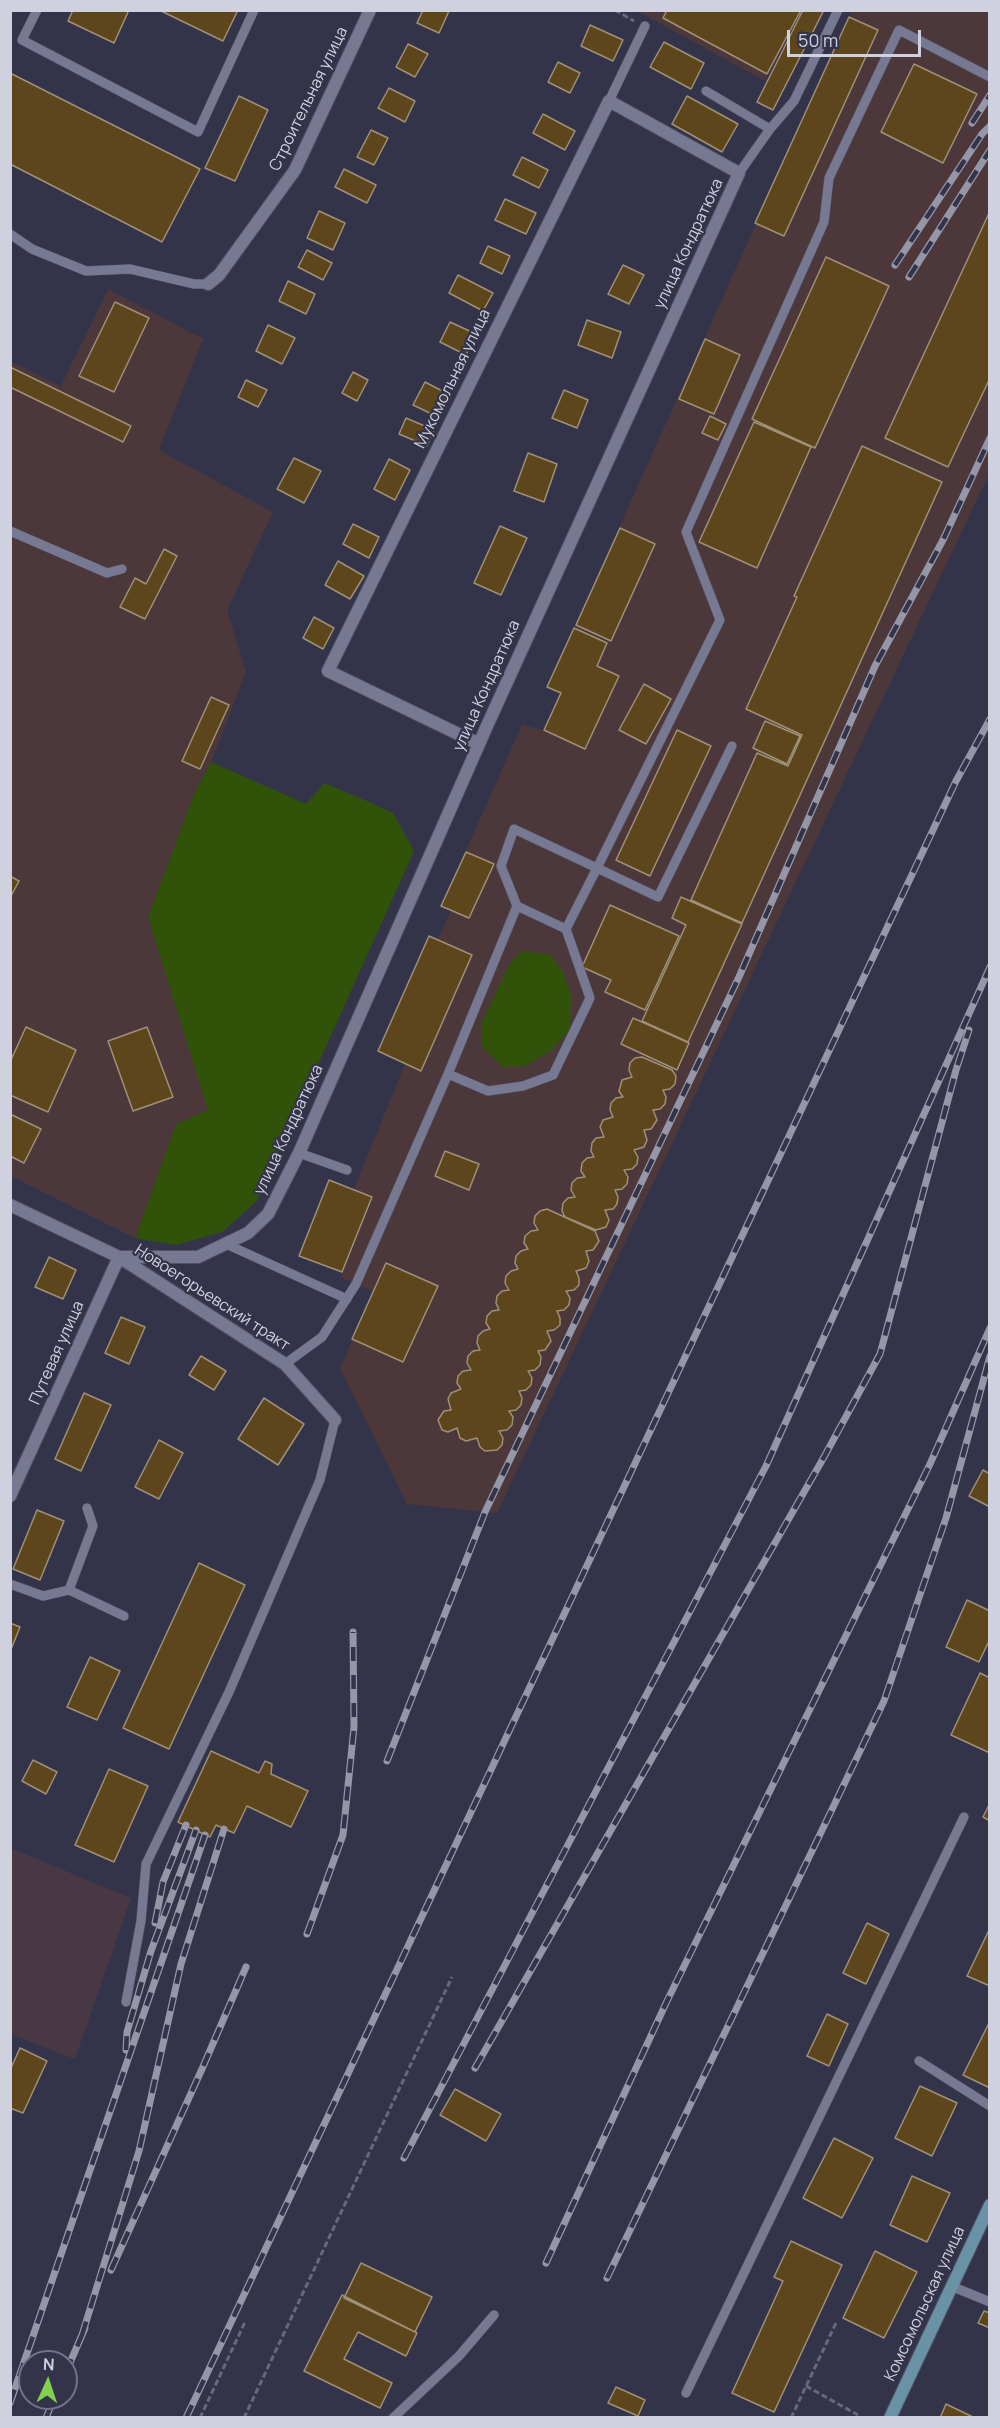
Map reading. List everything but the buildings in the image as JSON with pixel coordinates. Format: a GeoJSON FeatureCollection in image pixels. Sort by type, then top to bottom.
{"type":"FeatureCollection","features":[{"type":"Feature","properties":{"kind":"main road","name":"Комсомольская улица"},"geometry":{"type":"LineString","coordinates":[[890,2418],[990,2205]]}},
{"type":"Feature","properties":{"kind":"street","name":"Строительная улица"},"geometry":{"type":"LineString","coordinates":[[208,284],[219,275],[296,170],[370,10]]}},
{"type":"Feature","properties":{"kind":"street"},"geometry":{"type":"LineString","coordinates":[[609,101],[740,173]]}},
{"type":"Feature","properties":{"kind":"street","name":"Мукомольная улица"},"geometry":{"type":"LineString","coordinates":[[479,744],[328,671],[609,101]]}},
{"type":"Feature","properties":{"kind":"street","name":"улица Кондратюка"},"geometry":{"type":"LineString","coordinates":[[268,1214],[299,1153],[479,744],[740,173]]}},
{"type":"Feature","properties":{"kind":"street","name":"Новоегорьевский тракт"},"geometry":{"type":"LineString","coordinates":[[10,1205],[119,1257],[285,1364],[334,1420]]}},
{"type":"Feature","properties":{"kind":"street","name":"Новоегорьевский тракт"},"geometry":{"type":"LineString","coordinates":[[119,1257],[198,1257],[248,1233],[268,1214]]}},
{"type":"Feature","properties":{"kind":"street","name":"Путевая улица"},"geometry":{"type":"LineString","coordinates":[[10,1496],[119,1257]]}},
{"type":"Feature","properties":{"kind":"lane"},"geometry":{"type":"LineString","coordinates":[[37,10],[22,40],[198,132],[254,10]]}},
{"type":"Feature","properties":{"kind":"lane"},"geometry":{"type":"LineString","coordinates":[[740,173],[770,129],[794,101],[838,10]]}},
{"type":"Feature","properties":{"kind":"lane"},"geometry":{"type":"LineString","coordinates":[[609,101],[645,26]]}},
{"type":"Feature","properties":{"kind":"lane"},"geometry":{"type":"LineString","coordinates":[[566,929],[720,620],[686,532],[824,222],[829,178],[898,30],[990,77]]}},
{"type":"Feature","properties":{"kind":"lane"},"geometry":{"type":"LineString","coordinates":[[706,91],[770,129]]}},
{"type":"Feature","properties":{"kind":"lane"},"geometry":{"type":"LineString","coordinates":[[10,234],[32,249],[86,271],[130,269],[194,284],[208,284]]}},
{"type":"Feature","properties":{"kind":"lane"},"geometry":{"type":"LineString","coordinates":[[10,531],[107,573],[122,569]]}},
{"type":"Feature","properties":{"kind":"lane"},"geometry":{"type":"LineString","coordinates":[[448,1074],[488,1091],[523,1086],[553,1075],[590,998],[566,929],[517,906],[501,866],[514,830],[658,897],[732,746]]}},
{"type":"Feature","properties":{"kind":"lane"},"geometry":{"type":"LineString","coordinates":[[285,1364],[322,1337],[356,1284],[448,1074],[517,906]]}},
{"type":"Feature","properties":{"kind":"lane"},"geometry":{"type":"LineString","coordinates":[[299,1153],[347,1170]]}},
{"type":"Feature","properties":{"kind":"lane"},"geometry":{"type":"LineString","coordinates":[[226,1244],[347,1299]]}},
{"type":"Feature","properties":{"kind":"lane"},"geometry":{"type":"LineString","coordinates":[[126,2002],[141,1921],[146,1864],[230,1692],[315,1491],[334,1420]]}},
{"type":"Feature","properties":{"kind":"lane"},"geometry":{"type":"LineString","coordinates":[[69,1590],[93,1526],[87,1508]]}},
{"type":"Feature","properties":{"kind":"lane"},"geometry":{"type":"LineString","coordinates":[[10,1584],[43,1596],[69,1590],[124,1616]]}},
{"type":"Feature","properties":{"kind":"lane"},"geometry":{"type":"LineString","coordinates":[[686,2393],[964,1817]]}},
{"type":"Feature","properties":{"kind":"lane"},"geometry":{"type":"LineString","coordinates":[[919,2061],[990,2106]]}},
{"type":"Feature","properties":{"kind":"lane"},"geometry":{"type":"LineString","coordinates":[[951,2286],[990,2302]]}},
{"type":"Feature","properties":{"kind":"lane"},"geometry":{"type":"LineString","coordinates":[[393,2418],[459,2356],[494,2315]]}},
{"type":"Feature","properties":{"kind":"path"},"geometry":{"type":"LineString","coordinates":[[615,10],[645,26]]}},
{"type":"Feature","properties":{"kind":"path"},"geometry":{"type":"LineString","coordinates":[[244,2418],[452,1977]]}},
{"type":"Feature","properties":{"kind":"path"},"geometry":{"type":"LineString","coordinates":[[200,2418],[246,2320]]}},
{"type":"Feature","properties":{"kind":"path"},"geometry":{"type":"LineString","coordinates":[[791,2418],[836,2322]]}},
{"type":"Feature","properties":{"kind":"path"},"geometry":{"type":"LineString","coordinates":[[806,2386],[858,2415]]}},
{"type":"Feature","properties":{"kind":"shaded area"},"geometry":{"type":"Polygon","coordinates":[[[637,11],[801,11],[765,81],[637,11]]]}},
{"type":"Feature","properties":{"kind":"shaded area"},"geometry":{"type":"Polygon","coordinates":[[[852,11],[989,11],[989,474],[497,1513],[407,1504],[340,1369],[373,1291],[340,1277],[372,1197],[354,1189],[405,1064],[378,1051],[429,936],[438,939],[451,910],[441,906],[522,725],[544,730],[561,694],[547,687],[852,11]]]}},
{"type":"Feature","properties":{"kind":"shaded area"},"geometry":{"type":"Polygon","coordinates":[[[108,289],[203,339],[159,450],[273,512],[227,610],[246,672],[211,762],[195,792],[148,917],[209,1111],[176,1124],[135,1238],[11,1176],[10,361],[61,386],[108,289]]]}},
{"type":"Feature","properties":{"kind":"shaded area"},"geometry":{"type":"Polygon","coordinates":[[[10,1848],[131,1898],[75,2059],[11,2034],[10,1848]]]}},
{"type":"Feature","properties":{"kind":"green space"},"geometry":{"type":"Polygon","coordinates":[[[211,762],[306,804],[324,783],[374,804],[393,813],[414,851],[256,1202],[222,1232],[175,1245],[135,1238],[176,1124],[208,1110],[148,917],[195,792],[211,762]]]}},
{"type":"Feature","properties":{"kind":"green space"},"geometry":{"type":"Polygon","coordinates":[[[522,951],[550,955],[562,970],[571,995],[570,1029],[552,1050],[525,1066],[502,1067],[481,1045],[481,1024],[509,965],[522,951]]]}},
{"type":"Feature","properties":{"kind":"railway"},"geometry":{"type":"LineString","coordinates":[[972,123],[990,95]]}},
{"type":"Feature","properties":{"kind":"railway"},"geometry":{"type":"LineString","coordinates":[[895,265],[982,134],[990,126]]}},
{"type":"Feature","properties":{"kind":"railway"},"geometry":{"type":"LineString","coordinates":[[909,277],[990,150]]}},
{"type":"Feature","properties":{"kind":"railway"},"geometry":{"type":"LineString","coordinates":[[387,1761],[485,1512],[739,977],[875,666],[943,540],[990,438]]}},
{"type":"Feature","properties":{"kind":"railway"},"geometry":{"type":"LineString","coordinates":[[186,2418],[956,781],[990,719]]}},
{"type":"Feature","properties":{"kind":"railway"},"geometry":{"type":"LineString","coordinates":[[404,2158],[766,1466],[990,967]]}},
{"type":"Feature","properties":{"kind":"railway"},"geometry":{"type":"LineString","coordinates":[[475,2068],[824,1457],[880,1354],[956,1070],[969,1030]]}},
{"type":"Feature","properties":{"kind":"railway"},"geometry":{"type":"LineString","coordinates":[[546,2263],[667,2001],[930,1464],[990,1328]]}},
{"type":"Feature","properties":{"kind":"railway"},"geometry":{"type":"LineString","coordinates":[[607,2278],[884,1701],[946,1518],[990,1356]]}},
{"type":"Feature","properties":{"kind":"railway"},"geometry":{"type":"LineString","coordinates":[[307,1934],[343,1835],[354,1727],[353,1632]]}},
{"type":"Feature","properties":{"kind":"railway"},"geometry":{"type":"LineString","coordinates":[[155,1923],[163,1882],[186,1825]]}},
{"type":"Feature","properties":{"kind":"railway"},"geometry":{"type":"LineString","coordinates":[[82,2335],[139,2151],[181,1964],[224,1829]]}},
{"type":"Feature","properties":{"kind":"railway"},"geometry":{"type":"LineString","coordinates":[[126,2050],[127,2032],[151,1951],[196,1830]]}},
{"type":"Feature","properties":{"kind":"railway"},"geometry":{"type":"LineString","coordinates":[[10,2403],[205,1835]]}},
{"type":"Feature","properties":{"kind":"railway"},"geometry":{"type":"LineString","coordinates":[[111,2270],[246,1967]]}},
{"type":"Feature","properties":{"kind":"railway"},"geometry":{"type":"LineString","coordinates":[[76,2350],[85,2328]]}},
{"type":"Feature","properties":{"kind":"railway"},"geometry":{"type":"LineString","coordinates":[[46,2418],[49,2410]]}}]}
